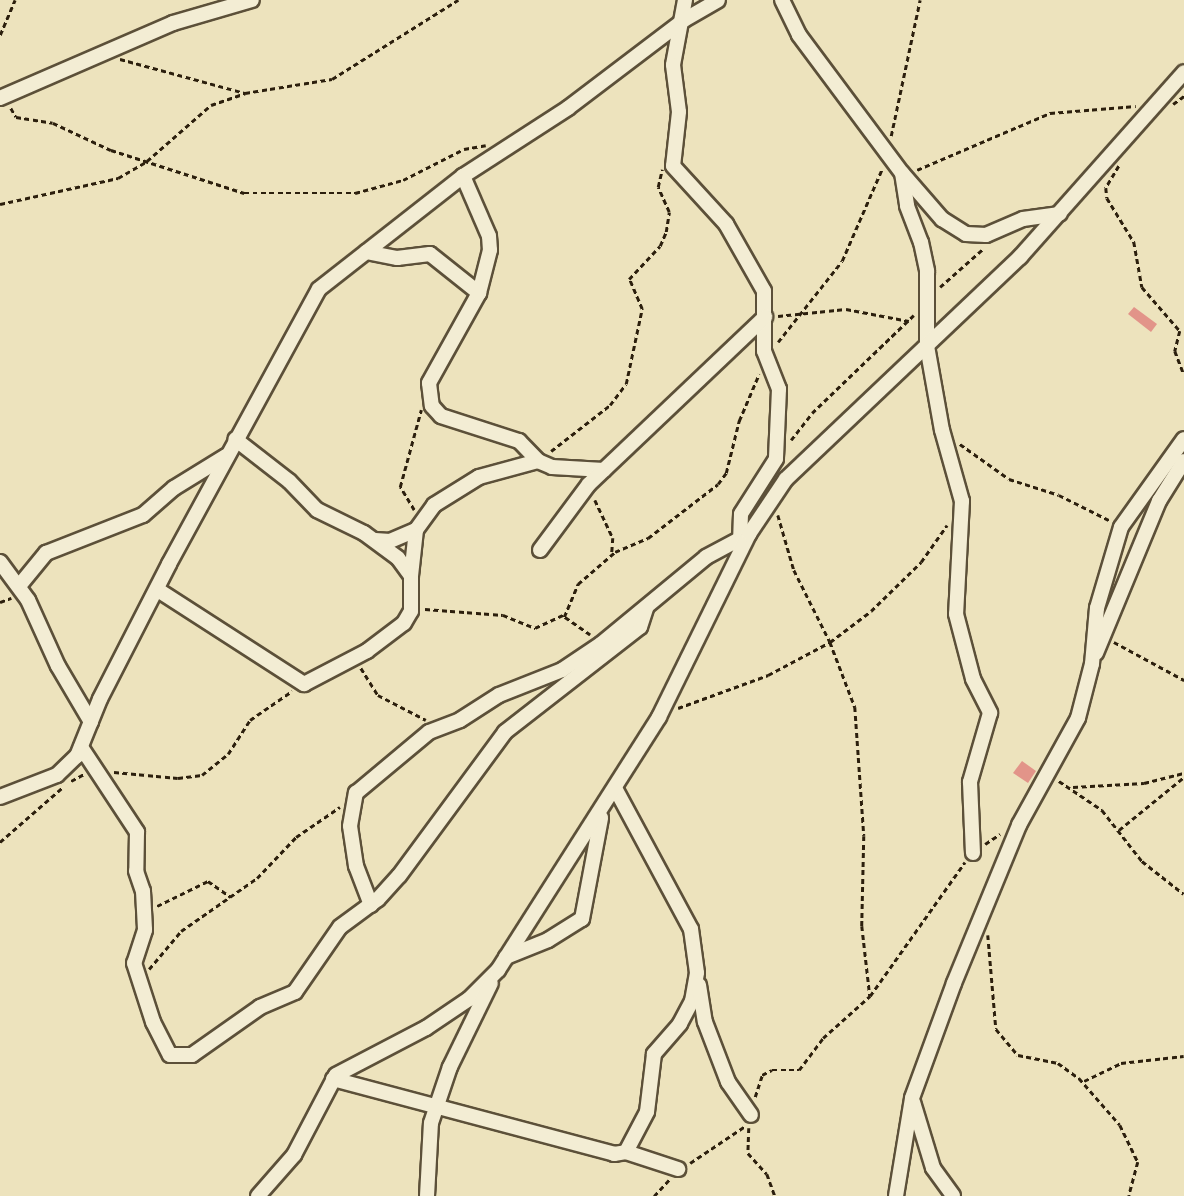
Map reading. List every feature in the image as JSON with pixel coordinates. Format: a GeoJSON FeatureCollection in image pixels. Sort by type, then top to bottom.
{"type":"FeatureCollection","features":[{"type":"Feature","properties":{"kind":"street"},"geometry":{"type":"LineString","coordinates":[[3,98],[173,23],[253,0]]}},
{"type":"Feature","properties":{"kind":"street"},"geometry":{"type":"LineString","coordinates":[[685,0],[684,20],[673,65],[679,112],[674,148],[676,171],[726,224],[764,291],[767,356],[780,397],[776,459],[741,514],[744,535]]}},
{"type":"Feature","properties":{"kind":"street"},"geometry":{"type":"LineString","coordinates":[[0,797],[57,775],[69,766],[235,439],[307,306],[334,273],[366,252],[463,176],[580,100],[684,20],[718,0]]}},
{"type":"Feature","properties":{"kind":"street"},"geometry":{"type":"LineString","coordinates":[[782,0],[799,35],[887,154],[942,219],[966,234],[986,235],[1023,219],[1060,214]]}},
{"type":"Feature","properties":{"kind":"street"},"geometry":{"type":"LineString","coordinates":[[427,1196],[428,1137],[465,1032],[506,957],[659,717],[744,535],[815,448],[928,346],[1060,214],[1184,72]]}},
{"type":"Feature","properties":{"kind":"street"},"geometry":{"type":"LineString","coordinates":[[902,173],[907,206],[923,254],[928,346],[942,430],[962,501],[956,614],[966,658],[990,713],[970,782],[973,853]]}},
{"type":"Feature","properties":{"kind":"street"},"geometry":{"type":"LineString","coordinates":[[463,176],[489,236],[479,293],[429,383],[428,394],[440,415],[519,441],[538,461],[552,467],[604,470]]}},
{"type":"Feature","properties":{"kind":"street"},"geometry":{"type":"LineString","coordinates":[[366,252],[397,258],[430,254],[479,293]]}},
{"type":"Feature","properties":{"kind":"street"},"geometry":{"type":"LineString","coordinates":[[540,550],[589,484],[765,317]]}},
{"type":"Feature","properties":{"kind":"street"},"geometry":{"type":"LineString","coordinates":[[235,439],[296,487],[317,510],[376,540],[411,576]]}},
{"type":"Feature","properties":{"kind":"street"},"geometry":{"type":"LineString","coordinates":[[1092,664],[1097,608],[1121,527],[1184,439]]}},
{"type":"Feature","properties":{"kind":"street"},"geometry":{"type":"LineString","coordinates":[[19,586],[46,553],[143,514],[174,488],[227,455]]}},
{"type":"Feature","properties":{"kind":"street"},"geometry":{"type":"LineString","coordinates":[[376,540],[390,541],[418,526],[434,505],[472,481],[538,461]]}},
{"type":"Feature","properties":{"kind":"street"},"geometry":{"type":"LineString","coordinates":[[896,1196],[912,1098],[1019,825],[1078,718],[1102,635],[1159,501],[1184,461]]}},
{"type":"Feature","properties":{"kind":"street"},"geometry":{"type":"LineString","coordinates":[[158,590],[304,684],[362,654],[396,630],[411,611],[411,576],[418,526]]}},
{"type":"Feature","properties":{"kind":"street"},"geometry":{"type":"LineString","coordinates":[[371,905],[356,866],[352,800],[420,739],[448,726],[499,695],[562,670],[601,644],[706,557],[744,535]]}},
{"type":"Feature","properties":{"kind":"street"},"geometry":{"type":"LineString","coordinates":[[0,562],[19,586],[91,722]]}},
{"type":"Feature","properties":{"kind":"street"},"geometry":{"type":"LineString","coordinates":[[81,747],[137,832],[137,877],[144,906],[144,936],[134,959],[138,978],[165,1051],[181,1058],[192,1055],[260,1007],[291,995],[340,927],[371,905],[433,834],[455,795],[505,732],[640,627],[646,608]]}},
{"type":"Feature","properties":{"kind":"street"},"geometry":{"type":"LineString","coordinates":[[615,788],[691,929],[710,1034],[728,1082],[751,1115]]}},
{"type":"Feature","properties":{"kind":"street"},"geometry":{"type":"LineString","coordinates":[[506,957],[560,934],[582,919],[604,807]]}},
{"type":"Feature","properties":{"kind":"street"},"geometry":{"type":"LineString","coordinates":[[258,1196],[294,1156],[333,1079],[345,1068],[426,1028],[469,999],[498,970]]}},
{"type":"Feature","properties":{"kind":"street"},"geometry":{"type":"LineString","coordinates":[[626,1152],[647,1112],[654,1054],[680,1024],[692,1001],[697,973]]}},
{"type":"Feature","properties":{"kind":"street"},"geometry":{"type":"LineString","coordinates":[[333,1079],[614,1154],[626,1152],[678,1169]]}},
{"type":"Feature","properties":{"kind":"street"},"geometry":{"type":"LineString","coordinates":[[912,1098],[933,1168],[953,1196]]}},
{"type":"Feature","properties":{"kind":"path"},"geometry":{"type":"LineString","coordinates":[[0,35],[15,0]]}},
{"type":"Feature","properties":{"kind":"path"},"geometry":{"type":"LineString","coordinates":[[0,204],[108,182],[147,160],[192,118],[245,93],[332,79],[458,0]]}},
{"type":"Feature","properties":{"kind":"path"},"geometry":{"type":"LineString","coordinates":[[601,644],[565,620],[564,614],[578,584],[611,555],[648,538],[718,484],[726,473],[739,421],[767,356],[842,261],[887,154],[920,0]]}},
{"type":"Feature","properties":{"kind":"path"},"geometry":{"type":"LineString","coordinates":[[102,54],[245,93]]}},
{"type":"Feature","properties":{"kind":"path"},"geometry":{"type":"LineString","coordinates":[[3,98],[16,117],[53,123],[147,160],[183,171],[216,188],[244,193],[355,193],[420,173],[464,149],[511,143]]}},
{"type":"Feature","properties":{"kind":"path"},"geometry":{"type":"LineString","coordinates":[[902,173],[942,162],[1050,113],[1135,106],[1150,109]]}},
{"type":"Feature","properties":{"kind":"path"},"geometry":{"type":"LineString","coordinates":[[538,461],[610,405],[626,384],[642,309],[629,279],[660,246],[666,232],[669,212],[658,180],[674,148]]}},
{"type":"Feature","properties":{"kind":"path"},"geometry":{"type":"LineString","coordinates":[[1124,158],[1106,188],[1107,198],[1134,243],[1142,287],[1180,331],[1175,351],[1184,374]]}},
{"type":"Feature","properties":{"kind":"path"},"geometry":{"type":"LineString","coordinates":[[776,459],[812,413],[909,321],[927,298],[985,247]]}},
{"type":"Feature","properties":{"kind":"path"},"geometry":{"type":"LineString","coordinates":[[765,317],[857,309],[909,321]]}},
{"type":"Feature","properties":{"kind":"path"},"geometry":{"type":"LineString","coordinates":[[418,526],[400,487],[413,429],[428,394]]}},
{"type":"Feature","properties":{"kind":"path"},"geometry":{"type":"LineString","coordinates":[[942,430],[1009,479],[1059,495],[1121,527]]}},
{"type":"Feature","properties":{"kind":"path"},"geometry":{"type":"LineString","coordinates":[[589,484],[613,538],[611,555]]}},
{"type":"Feature","properties":{"kind":"path"},"geometry":{"type":"LineString","coordinates":[[773,498],[794,570],[830,642],[855,707],[863,824],[862,926],[870,996]]}},
{"type":"Feature","properties":{"kind":"path"},"geometry":{"type":"LineString","coordinates":[[659,717],[768,675],[830,642],[871,611],[921,562],[949,522]]}},
{"type":"Feature","properties":{"kind":"path"},"geometry":{"type":"LineString","coordinates":[[411,611],[503,615],[536,628],[564,614]]}},
{"type":"Feature","properties":{"kind":"path"},"geometry":{"type":"LineString","coordinates":[[1102,635],[1184,680]]}},
{"type":"Feature","properties":{"kind":"path"},"geometry":{"type":"LineString","coordinates":[[362,654],[362,675],[378,695],[419,718],[448,726]]}},
{"type":"Feature","properties":{"kind":"path"},"geometry":{"type":"LineString","coordinates":[[0,842],[70,782],[96,770],[178,778],[202,775],[228,754],[259,712],[304,684]]}},
{"type":"Feature","properties":{"kind":"path"},"geometry":{"type":"LineString","coordinates":[[1073,787],[1144,783],[1184,775]]}},
{"type":"Feature","properties":{"kind":"path"},"geometry":{"type":"LineString","coordinates":[[1118,830],[1184,775]]}},
{"type":"Feature","properties":{"kind":"path"},"geometry":{"type":"LineString","coordinates":[[1046,776],[1073,787],[1102,810],[1142,861],[1184,894]]}},
{"type":"Feature","properties":{"kind":"path"},"geometry":{"type":"LineString","coordinates":[[138,978],[181,931],[232,897],[296,837],[352,800]]}},
{"type":"Feature","properties":{"kind":"path"},"geometry":{"type":"LineString","coordinates":[[775,1196],[767,1174],[748,1153],[751,1115],[762,1075],[799,1070],[822,1038],[870,996],[973,853],[1019,825]]}},
{"type":"Feature","properties":{"kind":"path"},"geometry":{"type":"LineString","coordinates":[[144,906],[157,906],[208,881],[232,897]]}},
{"type":"Feature","properties":{"kind":"path"},"geometry":{"type":"LineString","coordinates":[[988,927],[994,1018],[1003,1041],[1018,1055],[1058,1063],[1083,1082],[1131,1145],[1138,1163],[1129,1196]]}},
{"type":"Feature","properties":{"kind":"path"},"geometry":{"type":"LineString","coordinates":[[1083,1082],[1121,1063],[1184,1056]]}},
{"type":"Feature","properties":{"kind":"path"},"geometry":{"type":"LineString","coordinates":[[654,1196],[678,1169],[727,1142],[751,1115]]}},
{"type":"Feature","properties":{"kind":"building"},"geometry":{"type":"Polygon","coordinates":[[[1134,307],[1157,324],[1151,332],[1128,314],[1134,307]]]}},
{"type":"Feature","properties":{"kind":"building"},"geometry":{"type":"Polygon","coordinates":[[[1022,761],[1036,771],[1028,783],[1013,773],[1022,761]]]}}]}
